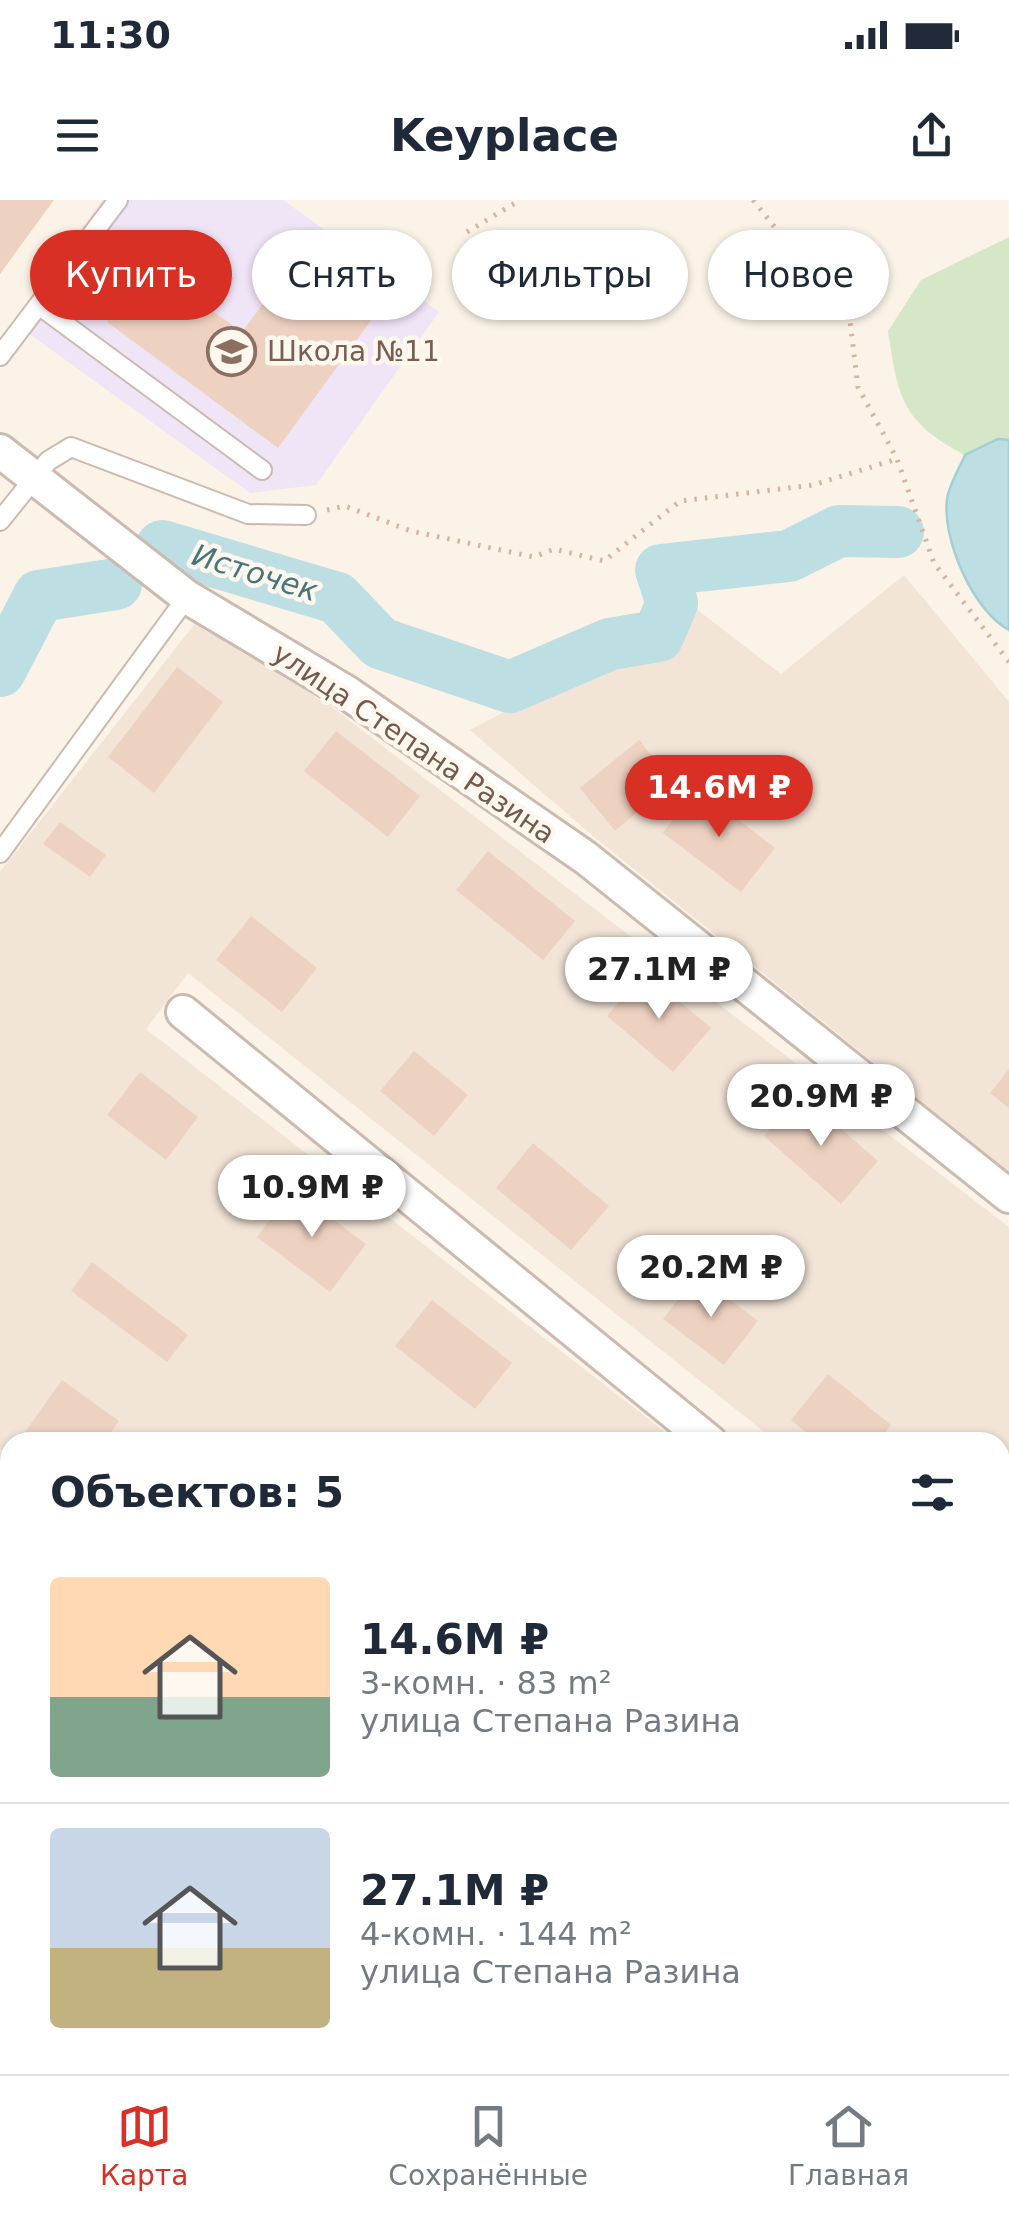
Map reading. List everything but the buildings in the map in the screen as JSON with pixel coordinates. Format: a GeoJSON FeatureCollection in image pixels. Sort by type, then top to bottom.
{"type":"FeatureCollection","features":[{"type":"Feature","properties":{"kind":"street","name":"улица Степана Разина"},"geometry":{"type":"LineString","coordinates":[[0,450],[75,514],[187,596],[346,692],[586,858],[1009,1196]]}},
{"type":"Feature","properties":{"kind":"street"},"geometry":{"type":"LineString","coordinates":[[183,1012],[698,1432]]}},
{"type":"Feature","properties":{"kind":"lane"},"geometry":{"type":"LineString","coordinates":[[96,230],[118,200]]}},
{"type":"Feature","properties":{"kind":"lane"},"geometry":{"type":"LineString","coordinates":[[0,356],[30,318]]}},
{"type":"Feature","properties":{"kind":"lane"},"geometry":{"type":"LineString","coordinates":[[59,320],[262,470]]}},
{"type":"Feature","properties":{"kind":"lane"},"geometry":{"type":"LineString","coordinates":[[0,521],[34,476],[71,447],[248,514],[306,515]]}},
{"type":"Feature","properties":{"kind":"lane"},"geometry":{"type":"LineString","coordinates":[[0,854],[187,596]]}},
{"type":"Feature","properties":{"kind":"path"},"geometry":{"type":"LineString","coordinates":[[470,230],[520,200]]}},
{"type":"Feature","properties":{"kind":"path"},"geometry":{"type":"LineString","coordinates":[[753,200],[850,321],[858,387],[897,459],[934,563],[1009,662]]}},
{"type":"Feature","properties":{"kind":"path"},"geometry":{"type":"LineString","coordinates":[[306,515],[345,506],[411,531],[534,557],[554,549],[604,562],[680,501],[813,485],[897,459]]}},
{"type":"Feature","properties":{"kind":"shaded area","name":"Школа №11"},"geometry":{"type":"Polygon","coordinates":[[[102,200],[283,200],[325,230],[252,230],[252,320],[432,320],[432,307],[439,312],[316,485],[250,493],[14,323],[30,301],[30,320],[232,320],[232,230],[81,230],[102,200]]]}},
{"type":"Feature","properties":{"kind":"shaded area"},"geometry":{"type":"Polygon","coordinates":[[[904,575],[1009,702],[1009,1172],[593,836],[470,730],[607,658],[662,647],[695,608],[781,674],[904,575]]]}},
{"type":"Feature","properties":{"kind":"shaded area"},"geometry":{"type":"Polygon","coordinates":[[[197,621],[328,704],[1009,1227],[1009,1432],[764,1432],[188,973],[146,1029],[665,1432],[0,1432],[0,872],[197,621]]]}},
{"type":"Feature","properties":{"kind":"green space"},"geometry":{"type":"Polygon","coordinates":[[[1009,237],[1009,440],[997,439],[965,455],[928,431],[907,406],[895,374],[888,331],[921,280],[1009,237]]]}},
{"type":"Feature","properties":{"kind":"water"},"geometry":{"type":"Polygon","coordinates":[[[998,439],[1009,440],[1009,630],[996,621],[972,591],[955,553],[947,515],[948,494],[965,455],[998,439]]]}},
{"type":"Feature","properties":{"kind":"waterway","name":"Источек"},"geometry":{"type":"LineString","coordinates":[[162,546],[337,598],[380,643],[510,687],[610,644],[658,636],[672,603],[661,570],[789,556],[839,531],[898,532]]}},
{"type":"Feature","properties":{"kind":"waterway","name":"Источек"},"geometry":{"type":"LineString","coordinates":[[0,671],[39,596],[116,584]]}},
{"type":"Feature","properties":{"kind":"place","name":"Школа №11"},"geometry":{"type":"Point","coordinates":[232,351]}}]}
